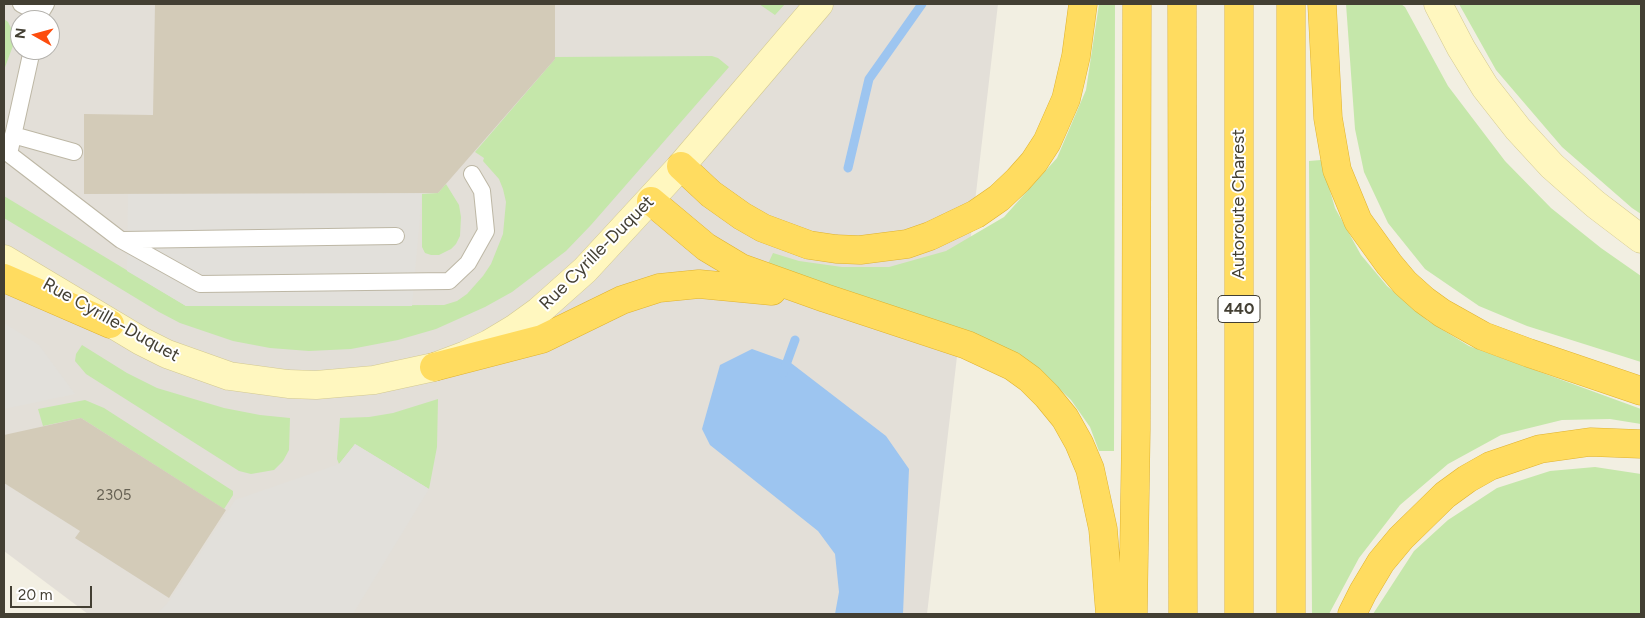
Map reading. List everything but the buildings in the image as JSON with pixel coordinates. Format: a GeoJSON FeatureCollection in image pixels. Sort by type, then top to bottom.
{"type":"FeatureCollection","features":[{"type":"Feature","properties":{"kind":"highway"},"geometry":{"type":"LineString","coordinates":[[681,166],[711,194],[742,216],[763,228],[809,244],[836,249],[860,250],[908,244],[930,236],[976,214],[999,198],[1018,180],[1038,156],[1047,142],[1066,99],[1074,63],[1083,4]]}},
{"type":"Feature","properties":{"kind":"highway"},"geometry":{"type":"LineString","coordinates":[[1133,614],[1136,429],[1136,4]]}},
{"type":"Feature","properties":{"kind":"highway"},"geometry":{"type":"LineString","coordinates":[[1182,4],[1183,614]]}},
{"type":"Feature","properties":{"kind":"highway","name":"Autoroute Charest"},"geometry":{"type":"LineString","coordinates":[[1239,4],[1239,614]]}},
{"type":"Feature","properties":{"kind":"highway"},"geometry":{"type":"LineString","coordinates":[[1291,4],[1291,614]]}},
{"type":"Feature","properties":{"kind":"highway"},"geometry":{"type":"LineString","coordinates":[[1322,4],[1328,118],[1338,170],[1358,221],[1389,264],[1405,283],[1424,300],[1442,313],[1483,336],[1641,391]]}},
{"type":"Feature","properties":{"kind":"highway"},"geometry":{"type":"LineString","coordinates":[[651,201],[687,233],[732,263],[762,276],[946,337],[990,354],[1030,379],[1047,396],[1064,418],[1079,443],[1090,468],[1103,529],[1110,614]]}},
{"type":"Feature","properties":{"kind":"highway"},"geometry":{"type":"LineString","coordinates":[[4,278],[110,324]]}},
{"type":"Feature","properties":{"kind":"highway"},"geometry":{"type":"LineString","coordinates":[[434,367],[542,338],[622,300],[659,288],[719,284],[825,298]]}},
{"type":"Feature","properties":{"kind":"highway"},"geometry":{"type":"LineString","coordinates":[[1352,614],[1381,562],[1401,538],[1444,495],[1467,479],[1490,466],[1540,449],[1590,442],[1641,444]]}},
{"type":"Feature","properties":{"kind":"main road","name":"Rue Cyrille-Duquet"},"geometry":{"type":"LineString","coordinates":[[4,259],[110,324],[167,354],[229,376],[288,384],[346,383],[374,380],[434,367],[489,344],[539,312],[585,270],[651,201],[819,4]]}},
{"type":"Feature","properties":{"kind":"main road"},"geometry":{"type":"LineString","coordinates":[[1438,4],[1461,48],[1485,87],[1518,128],[1552,166],[1595,204],[1641,239]]}},
{"type":"Feature","properties":{"kind":"lane"},"geometry":{"type":"LineString","coordinates":[[21,4],[35,10]]}},
{"type":"Feature","properties":{"kind":"lane"},"geometry":{"type":"LineString","coordinates":[[30,60],[9,154],[120,240],[200,284],[449,281],[468,263],[486,231],[482,191],[472,174]]}},
{"type":"Feature","properties":{"kind":"lane"},"geometry":{"type":"LineString","coordinates":[[13,135],[74,152]]}},
{"type":"Feature","properties":{"kind":"lane"},"geometry":{"type":"LineString","coordinates":[[120,240],[396,236]]}},
{"type":"Feature","properties":{"kind":"shaded area"},"geometry":{"type":"Polygon","coordinates":[[[4,4],[998,4],[927,614],[88,614],[4,551],[4,4]]]}},
{"type":"Feature","properties":{"kind":"shaded area"},"geometry":{"type":"Polygon","coordinates":[[[422,193],[412,306],[186,306],[127,271],[128,194],[422,193]]]}},
{"type":"Feature","properties":{"kind":"shaded area"},"geometry":{"type":"Polygon","coordinates":[[[4,323],[39,345],[75,394],[4,409],[4,323]]]}},
{"type":"Feature","properties":{"kind":"shaded area"},"geometry":{"type":"Polygon","coordinates":[[[355,444],[429,489],[353,614],[157,614],[169,601],[235,500],[339,464],[355,444]]]}},
{"type":"Feature","properties":{"kind":"green space"},"geometry":{"type":"Polygon","coordinates":[[[759,4],[785,4],[775,15],[759,4]]]}},
{"type":"Feature","properties":{"kind":"green space"},"geometry":{"type":"Polygon","coordinates":[[[1099,4],[1115,4],[1114,451],[1099,451],[1090,427],[1071,400],[1038,368],[995,343],[767,266],[773,253],[799,261],[842,267],[889,267],[946,251],[1004,217],[1057,158],[1086,90],[1099,4]]]}},
{"type":"Feature","properties":{"kind":"green space"},"geometry":{"type":"Polygon","coordinates":[[[1346,4],[1401,4],[1405,7],[1448,86],[1505,161],[1551,208],[1601,248],[1641,276],[1641,362],[1527,326],[1479,306],[1425,269],[1388,223],[1364,172],[1355,129],[1346,4]]]}},
{"type":"Feature","properties":{"kind":"green space"},"geometry":{"type":"Polygon","coordinates":[[[1459,4],[1641,4],[1641,214],[1562,147],[1496,70],[1459,4]]]}},
{"type":"Feature","properties":{"kind":"green space"},"geometry":{"type":"Polygon","coordinates":[[[4,19],[10,26],[10,54],[4,70],[4,19]]]}},
{"type":"Feature","properties":{"kind":"green space"},"geometry":{"type":"Polygon","coordinates":[[[712,56],[718,58],[729,67],[566,251],[512,292],[485,307],[436,329],[398,340],[351,349],[309,351],[270,348],[233,341],[180,323],[159,312],[4,218],[4,196],[186,306],[444,305],[457,301],[467,294],[483,276],[491,264],[503,234],[506,202],[503,189],[499,179],[483,161],[484,158],[475,152],[555,57],[712,56]]]}},
{"type":"Feature","properties":{"kind":"green space"},"geometry":{"type":"Polygon","coordinates":[[[1321,160],[1335,208],[1361,255],[1387,286],[1428,321],[1469,346],[1641,409],[1641,424],[1610,419],[1562,420],[1501,435],[1448,464],[1400,505],[1359,558],[1329,614],[1312,614],[1309,161],[1321,160]]]}},
{"type":"Feature","properties":{"kind":"green space"},"geometry":{"type":"Polygon","coordinates":[[[446,184],[459,205],[461,217],[460,236],[451,249],[439,255],[431,255],[425,253],[422,247],[422,194],[438,193],[446,184]]]}},
{"type":"Feature","properties":{"kind":"green space"},"geometry":{"type":"Polygon","coordinates":[[[82,345],[127,373],[157,388],[224,408],[260,415],[290,418],[289,450],[283,461],[274,470],[251,474],[239,471],[86,374],[75,361],[76,354],[82,345]]]}},
{"type":"Feature","properties":{"kind":"green space"},"geometry":{"type":"Polygon","coordinates":[[[438,399],[437,447],[429,489],[355,444],[339,464],[337,459],[340,418],[369,417],[393,413],[438,399]]]}},
{"type":"Feature","properties":{"kind":"green space"},"geometry":{"type":"Polygon","coordinates":[[[85,400],[104,408],[233,491],[233,495],[224,509],[81,418],[43,426],[38,409],[85,400]]]}},
{"type":"Feature","properties":{"kind":"green space"},"geometry":{"type":"Polygon","coordinates":[[[1595,467],[1641,474],[1641,614],[1373,614],[1414,551],[1448,520],[1497,488],[1550,471],[1595,467]]]}},
{"type":"Feature","properties":{"kind":"water"},"geometry":{"type":"Polygon","coordinates":[[[752,349],[791,363],[886,436],[909,469],[903,614],[835,614],[839,592],[835,554],[818,531],[710,445],[702,429],[720,365],[752,349]]]}},
{"type":"Feature","properties":{"kind":"waterway"},"geometry":{"type":"LineString","coordinates":[[848,168],[869,79],[922,4]]}},
{"type":"Feature","properties":{"kind":"waterway"},"geometry":{"type":"LineString","coordinates":[[783,373],[795,340]]}}]}
